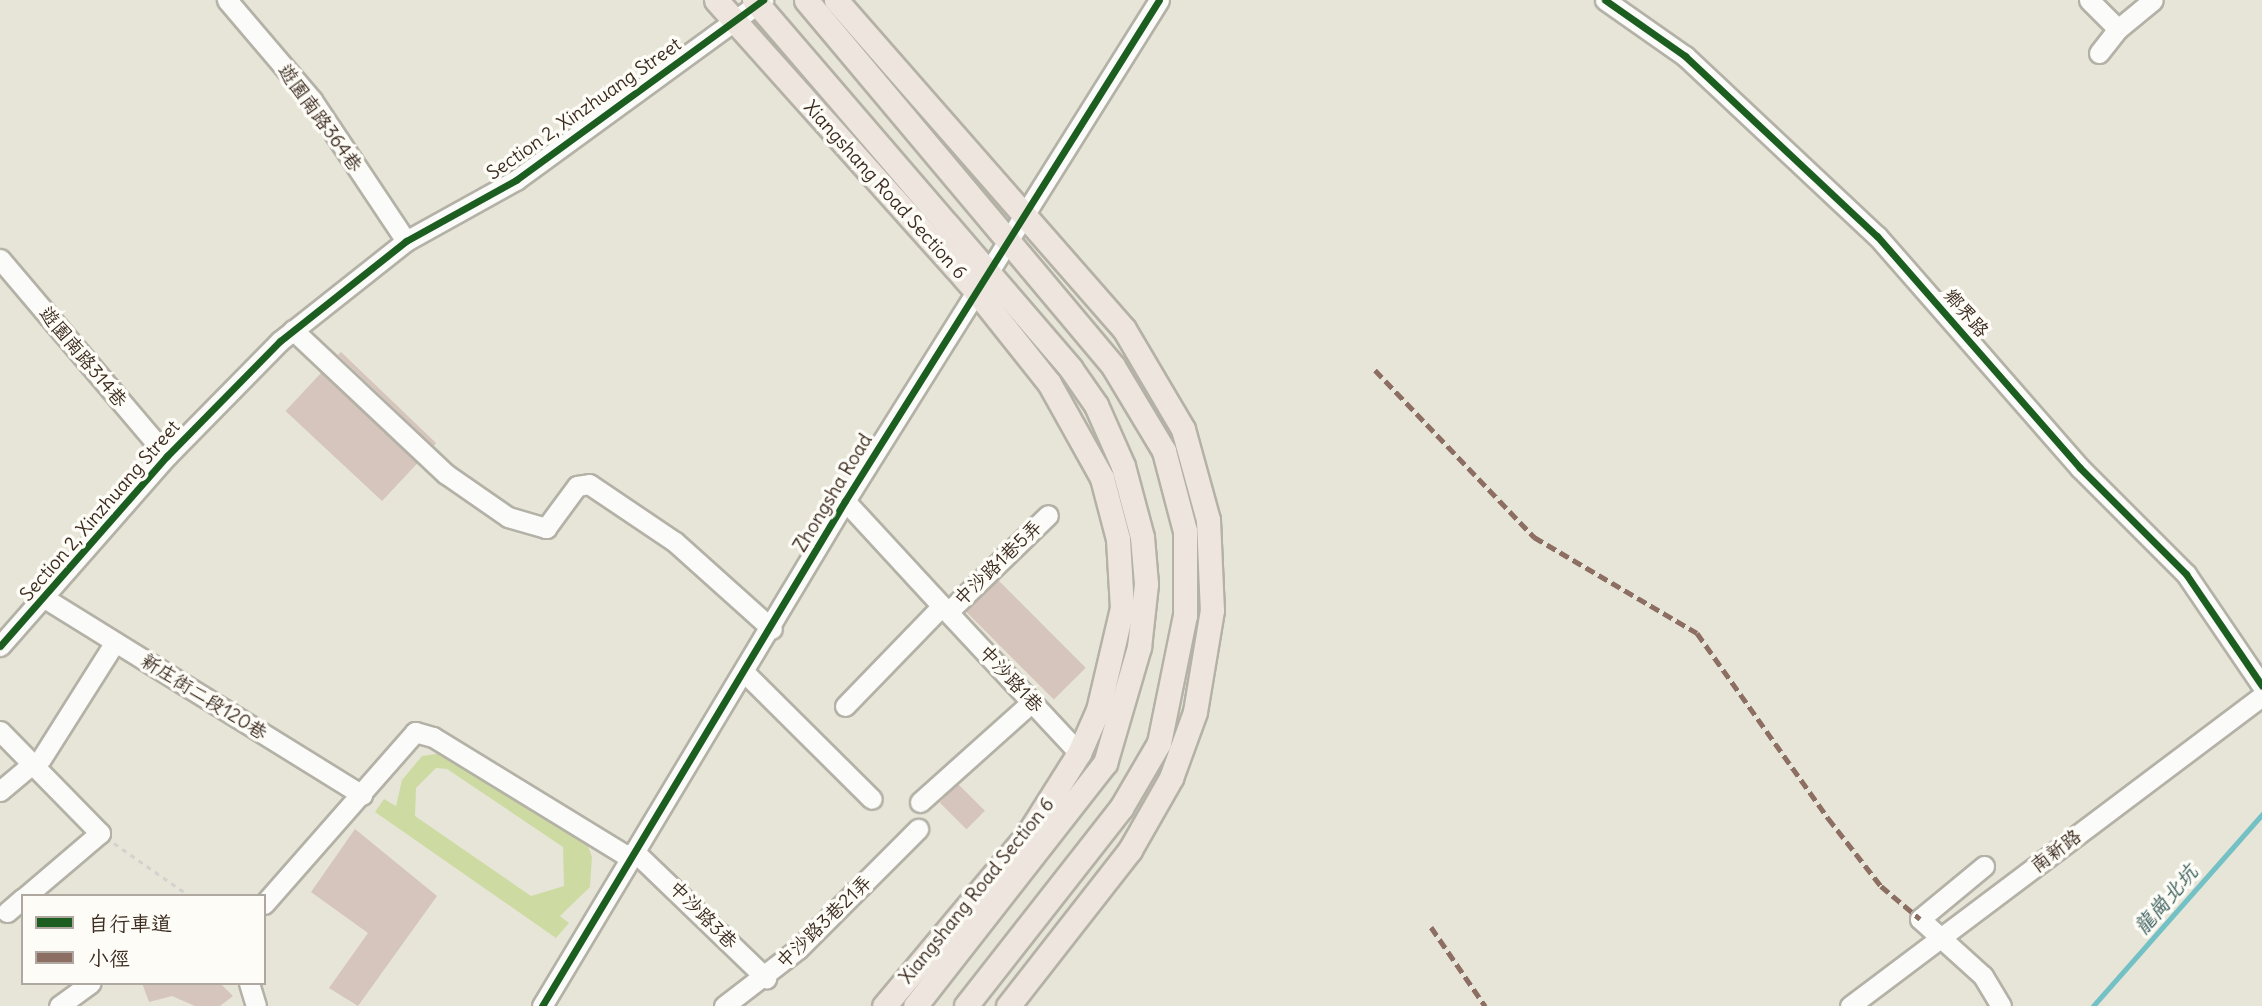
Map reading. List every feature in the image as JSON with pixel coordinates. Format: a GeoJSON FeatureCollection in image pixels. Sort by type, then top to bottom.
{"type":"FeatureCollection","features":[{"type":"Feature","properties":{"kind":"main road","name":"Xiangshang Road Section 6"},"geometry":{"type":"LineString","coordinates":[[716,0],[975,290],[1074,421],[1112,511],[1122,608],[1102,699],[1079,753],[1028,834],[884,1006]]}},
{"type":"Feature","properties":{"kind":"main road"},"geometry":{"type":"LineString","coordinates":[[806,0],[1018,230],[1124,329],[1183,429],[1208,520],[1212,610],[1195,712],[1171,778],[1130,850],[1008,1006]]}},
{"type":"Feature","properties":{"kind":"main road"},"geometry":{"type":"LineString","coordinates":[[836,0],[1018,230],[1113,366],[1164,451],[1185,531],[1189,572],[1159,743],[1121,808],[966,1006]]}},
{"type":"Feature","properties":{"kind":"main road","name":"Xiangshang Road Section 6"},"geometry":{"type":"LineString","coordinates":[[758,1],[990,270],[1096,405],[1135,504],[1145,608],[1122,719],[1105,763],[915,1006]]}},
{"type":"Feature","properties":{"kind":"street","name":"遊園南路364巷"},"geometry":{"type":"LineString","coordinates":[[227,0],[312,100],[406,241]]}},
{"type":"Feature","properties":{"kind":"street","name":"Zhongsha Road"},"geometry":{"type":"LineString","coordinates":[[542,1006],[638,855],[845,501],[975,290],[1018,230],[1159,0]]}},
{"type":"Feature","properties":{"kind":"street","name":"鄉界路"},"geometry":{"type":"LineString","coordinates":[[1605,0],[1685,56],[1877,236],[2080,468],[2186,574],[2262,686]]}},
{"type":"Feature","properties":{"kind":"street"},"geometry":{"type":"LineString","coordinates":[[2089,0],[2118,29]]}},
{"type":"Feature","properties":{"kind":"street"},"geometry":{"type":"LineString","coordinates":[[2099,53],[2118,29],[2153,0]]}},
{"type":"Feature","properties":{"kind":"street","name":"Section 2, Xinzhuang Street"},"geometry":{"type":"LineString","coordinates":[[0,646],[46,599],[167,456],[293,330],[406,241],[516,180],[736,22],[758,1]]}},
{"type":"Feature","properties":{"kind":"street","name":"遊園南路314巷"},"geometry":{"type":"LineString","coordinates":[[0,258],[167,456]]}},
{"type":"Feature","properties":{"kind":"street"},"geometry":{"type":"LineString","coordinates":[[293,330],[446,474],[508,517],[546,528],[577,486],[589,484],[675,542],[772,629]]}},
{"type":"Feature","properties":{"kind":"street","name":"中沙路1巷"},"geometry":{"type":"LineString","coordinates":[[845,501],[1079,753]]}},
{"type":"Feature","properties":{"kind":"street","name":"中沙路1巷5弄"},"geometry":{"type":"LineString","coordinates":[[945,609],[1048,514]]}},
{"type":"Feature","properties":{"kind":"street","name":"新庄街二段120巷"},"geometry":{"type":"LineString","coordinates":[[46,599],[362,795]]}},
{"type":"Feature","properties":{"kind":"street"},"geometry":{"type":"LineString","coordinates":[[845,706],[945,609]]}},
{"type":"Feature","properties":{"kind":"street"},"geometry":{"type":"LineString","coordinates":[[0,791],[36,762],[115,642]]}},
{"type":"Feature","properties":{"kind":"street"},"geometry":{"type":"LineString","coordinates":[[746,674],[872,799]]}},
{"type":"Feature","properties":{"kind":"street","name":"南新路"},"geometry":{"type":"LineString","coordinates":[[1850,1006],[2262,696]]}},
{"type":"Feature","properties":{"kind":"street"},"geometry":{"type":"LineString","coordinates":[[920,802],[1032,702]]}},
{"type":"Feature","properties":{"kind":"street"},"geometry":{"type":"LineString","coordinates":[[0,731],[36,762],[100,833],[28,894]]}},
{"type":"Feature","properties":{"kind":"street"},"geometry":{"type":"LineString","coordinates":[[266,902],[415,732],[433,737],[624,854],[638,855]]}},
{"type":"Feature","properties":{"kind":"street","name":"中沙路3巷21弄"},"geometry":{"type":"LineString","coordinates":[[724,1006],[766,978],[918,829]]}},
{"type":"Feature","properties":{"kind":"street","name":"中沙路3巷"},"geometry":{"type":"LineString","coordinates":[[638,855],[766,978]]}},
{"type":"Feature","properties":{"kind":"street"},"geometry":{"type":"LineString","coordinates":[[1984,866],[1920,919],[1983,976],[2001,1006]]}},
{"type":"Feature","properties":{"kind":"street"},"geometry":{"type":"LineString","coordinates":[[7,912],[21,900]]}},
{"type":"Feature","properties":{"kind":"street"},"geometry":{"type":"LineString","coordinates":[[59,1006],[88,985]]}},
{"type":"Feature","properties":{"kind":"street"},"geometry":{"type":"LineString","coordinates":[[250,985],[256,1006]]}},
{"type":"Feature","properties":{"kind":"path"},"geometry":{"type":"LineString","coordinates":[[100,833],[187,894]]}},
{"type":"Feature","properties":{"kind":"green space"},"geometry":{"type":"Polygon","coordinates":[[[449,752],[586,841],[592,857],[590,887],[560,916],[569,923],[556,938],[375,812],[384,799],[396,806],[402,780],[422,756],[449,752]],[[436,768],[416,788],[415,816],[531,896],[564,886],[563,847],[447,769],[436,768]]]}},
{"type":"Feature","properties":{"kind":"building"},"geometry":{"type":"Polygon","coordinates":[[[341,352],[436,443],[434,446],[338,355],[341,352]]]}},
{"type":"Feature","properties":{"kind":"building"},"geometry":{"type":"Polygon","coordinates":[[[321,373],[418,463],[382,501],[286,411],[321,373]]]}},
{"type":"Feature","properties":{"kind":"building"},"geometry":{"type":"Polygon","coordinates":[[[998,580],[1086,668],[1054,700],[966,612],[998,580]]]}},
{"type":"Feature","properties":{"kind":"building"},"geometry":{"type":"Polygon","coordinates":[[[958,784],[985,811],[966,829],[940,802],[958,784]]]}},
{"type":"Feature","properties":{"kind":"building"},"geometry":{"type":"Polygon","coordinates":[[[355,829],[437,896],[358,1006],[329,988],[368,933],[311,892],[355,829]]]}},
{"type":"Feature","properties":{"kind":"building"},"geometry":{"type":"Polygon","coordinates":[[[143,985],[222,985],[233,996],[220,1006],[195,1006],[172,996],[149,1002],[143,985]]]}},
{"type":"Feature","properties":{"kind":"waterway","name":"龍崗北坑"},"geometry":{"type":"LineString","coordinates":[[2093,1006],[2262,814]]}},
{"type":"Feature","properties":{"kind":"marked path"},"geometry":{"type":"LineString","coordinates":[[1375,370],[1534,537],[1697,633],[1828,818],[1881,886],[1920,919]]}},
{"type":"Feature","properties":{"kind":"marked path"},"geometry":{"type":"LineString","coordinates":[[1431,927],[1485,1006]]}},
{"type":"Feature","properties":{"kind":"cycle path"},"geometry":{"type":"LineString","coordinates":[[0,646],[167,456],[280,341],[406,241],[516,180],[763,0]]}},
{"type":"Feature","properties":{"kind":"cycle path"},"geometry":{"type":"LineString","coordinates":[[542,1006],[845,501],[1159,0]]}},
{"type":"Feature","properties":{"kind":"cycle path"},"geometry":{"type":"LineString","coordinates":[[1605,0],[1685,56],[1877,236],[2080,468],[2186,574],[2262,686]]}}]}
